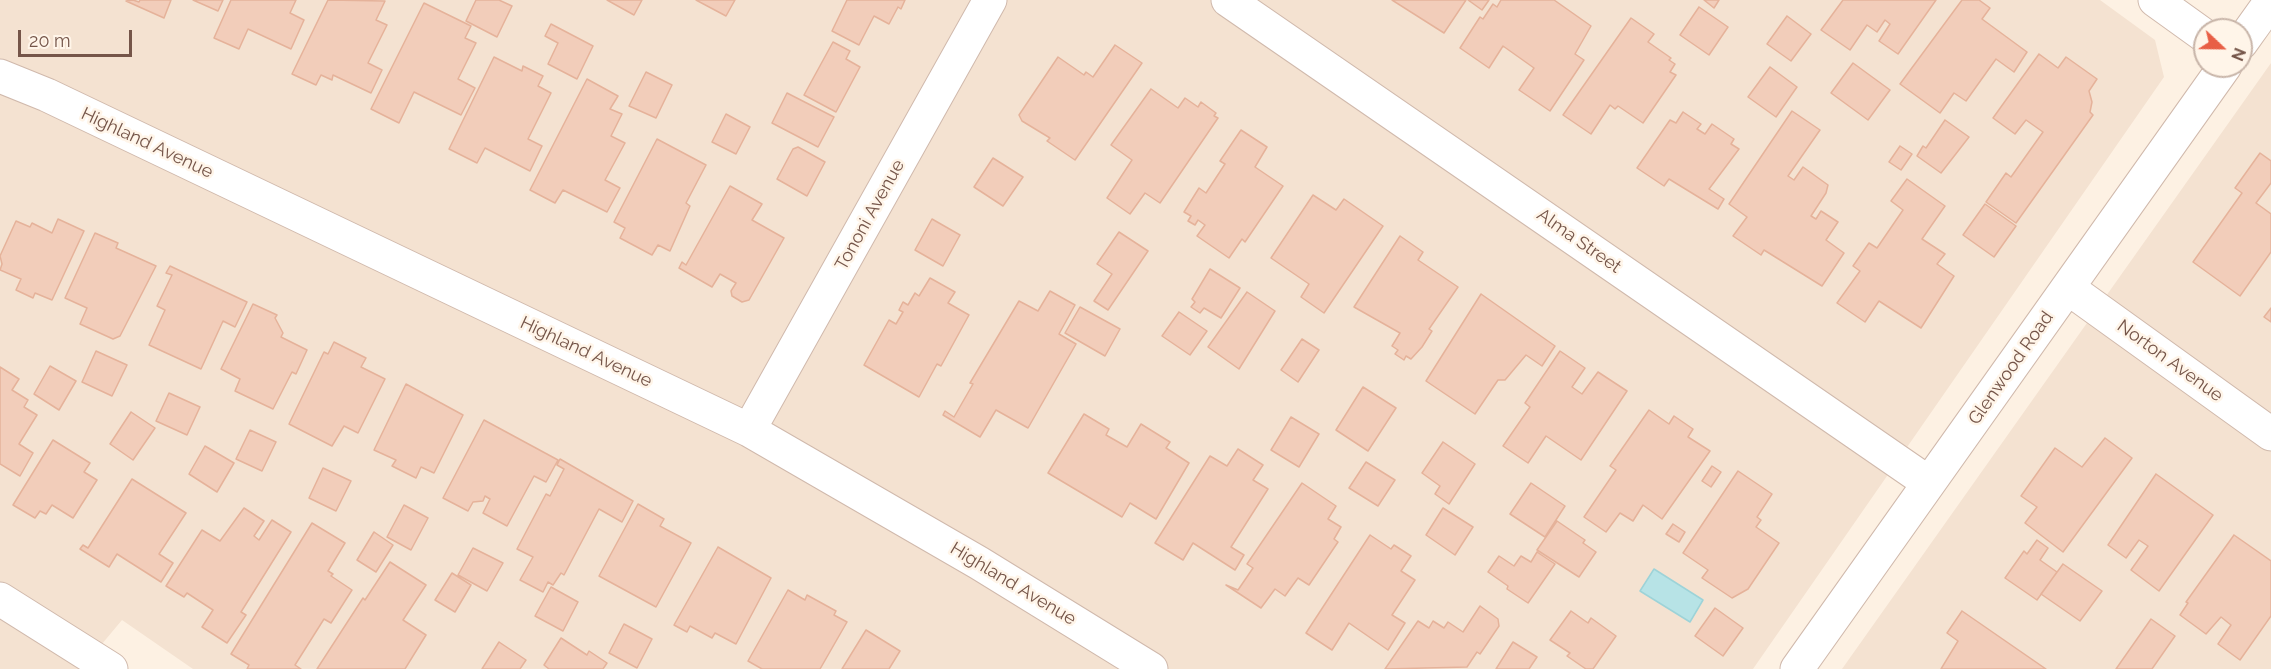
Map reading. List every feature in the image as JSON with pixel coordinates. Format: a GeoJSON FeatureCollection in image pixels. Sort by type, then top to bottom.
{"type":"FeatureCollection","features":[{"type":"Feature","properties":{"kind":"street","name":"Tononi Avenue"},"geometry":{"type":"LineString","coordinates":[[749,429],[990,0]]}},
{"type":"Feature","properties":{"kind":"street","name":"Alma Street"},"geometry":{"type":"LineString","coordinates":[[1228,0],[1929,483]]}},
{"type":"Feature","properties":{"kind":"street"},"geometry":{"type":"LineString","coordinates":[[2155,0],[2193,27]]}},
{"type":"Feature","properties":{"kind":"street"},"geometry":{"type":"LineString","coordinates":[[2253,27],[2271,1]]}},
{"type":"Feature","properties":{"kind":"street","name":"Highland Avenue"},"geometry":{"type":"LineString","coordinates":[[0,76],[47,95],[749,429],[980,563],[1150,669]]}},
{"type":"Feature","properties":{"kind":"street","name":"Glenwood Road"},"geometry":{"type":"LineString","coordinates":[[1797,669],[2217,78]]}},
{"type":"Feature","properties":{"kind":"street","name":"Norton Avenue"},"geometry":{"type":"LineString","coordinates":[[2068,288],[2271,434]]}},
{"type":"Feature","properties":{"kind":"street"},"geometry":{"type":"LineString","coordinates":[[0,599],[111,669]]}},
{"type":"Feature","properties":{"kind":"shaded area"},"geometry":{"type":"Polygon","coordinates":[[[0,0],[2100,0],[2155,40],[2164,77],[1753,669],[193,669],[122,620],[81,669],[0,669],[0,0]]]}},
{"type":"Feature","properties":{"kind":"shaded area"},"geometry":{"type":"Polygon","coordinates":[[[2271,63],[2271,669],[1842,669],[2271,63]]]}},
{"type":"Feature","properties":{"kind":"water"},"geometry":{"type":"Polygon","coordinates":[[[1654,569],[1703,600],[1690,622],[1640,591],[1654,569]]]}},
{"type":"Feature","properties":{"kind":"building"},"geometry":{"type":"Polygon","coordinates":[[[140,0],[171,0],[164,18],[126,1],[139,2],[140,0]]]}},
{"type":"Feature","properties":{"kind":"building"},"geometry":{"type":"Polygon","coordinates":[[[193,0],[223,0],[218,11],[193,0]]]}},
{"type":"Feature","properties":{"kind":"building"},"geometry":{"type":"Polygon","coordinates":[[[231,0],[296,0],[290,13],[304,20],[291,49],[248,29],[239,49],[214,38],[231,0]]]}},
{"type":"Feature","properties":{"kind":"building"},"geometry":{"type":"Polygon","coordinates":[[[328,0],[385,1],[376,20],[387,25],[368,63],[382,70],[371,93],[333,75],[332,80],[321,75],[316,85],[292,74],[328,0]]]}},
{"type":"Feature","properties":{"kind":"building"},"geometry":{"type":"Polygon","coordinates":[[[476,0],[499,0],[512,6],[497,37],[466,21],[476,0]]]}},
{"type":"Feature","properties":{"kind":"building"},"geometry":{"type":"Polygon","coordinates":[[[607,0],[642,0],[634,15],[607,0]]]}},
{"type":"Feature","properties":{"kind":"building"},"geometry":{"type":"Polygon","coordinates":[[[696,0],[735,0],[726,16],[696,0]]]}},
{"type":"Feature","properties":{"kind":"building"},"geometry":{"type":"Polygon","coordinates":[[[847,0],[905,0],[901,9],[898,7],[889,24],[874,16],[859,45],[832,31],[847,0]]]}},
{"type":"Feature","properties":{"kind":"building"},"geometry":{"type":"Polygon","coordinates":[[[1392,0],[1466,0],[1444,33],[1392,0]]]}},
{"type":"Feature","properties":{"kind":"building"},"geometry":{"type":"Polygon","coordinates":[[[1468,0],[1489,0],[1482,10],[1468,0]]]}},
{"type":"Feature","properties":{"kind":"building"},"geometry":{"type":"Polygon","coordinates":[[[1501,0],[1554,0],[1591,26],[1575,54],[1584,60],[1550,111],[1519,90],[1534,68],[1503,46],[1489,68],[1460,48],[1480,17],[1483,19],[1493,4],[1497,7],[1501,0]]]}},
{"type":"Feature","properties":{"kind":"building"},"geometry":{"type":"Polygon","coordinates":[[[1704,0],[1719,0],[1714,8],[1704,0]]]}},
{"type":"Feature","properties":{"kind":"building"},"geometry":{"type":"Polygon","coordinates":[[[1843,0],[1936,0],[1898,54],[1879,41],[1890,24],[1885,20],[1877,32],[1867,25],[1850,50],[1821,30],[1843,0]]]}},
{"type":"Feature","properties":{"kind":"building"},"geometry":{"type":"Polygon","coordinates":[[[1962,0],[1979,0],[1990,8],[1982,19],[2027,52],[2014,72],[1996,59],[1966,101],[1954,93],[1940,113],[1900,84],[1962,0]]]}},
{"type":"Feature","properties":{"kind":"building"},"geometry":{"type":"Polygon","coordinates":[[[424,3],[471,26],[465,38],[476,43],[458,79],[475,88],[461,115],[414,92],[399,123],[371,109],[424,3]]]}},
{"type":"Feature","properties":{"kind":"building"},"geometry":{"type":"Polygon","coordinates":[[[1699,7],[1728,27],[1709,55],[1680,35],[1699,7]]]}},
{"type":"Feature","properties":{"kind":"building"},"geometry":{"type":"Polygon","coordinates":[[[1787,16],[1811,34],[1791,61],[1767,44],[1787,16]]]}},
{"type":"Feature","properties":{"kind":"building"},"geometry":{"type":"Polygon","coordinates":[[[1631,18],[1654,34],[1648,42],[1671,58],[1669,60],[1675,64],[1670,72],[1676,75],[1643,123],[1618,106],[1615,109],[1610,105],[1591,134],[1563,115],[1631,18]]]}},
{"type":"Feature","properties":{"kind":"building"},"geometry":{"type":"Polygon","coordinates":[[[551,24],[593,46],[577,79],[548,64],[558,43],[545,36],[551,24]]]}},
{"type":"Feature","properties":{"kind":"building"},"geometry":{"type":"Polygon","coordinates":[[[833,42],[850,51],[846,59],[860,67],[836,112],[804,95],[833,42]]]}},
{"type":"Feature","properties":{"kind":"building"},"geometry":{"type":"Polygon","coordinates":[[[1115,45],[1142,63],[1075,160],[1047,141],[1050,138],[1022,121],[1019,115],[1058,57],[1084,75],[1086,72],[1093,77],[1115,45]]]}},
{"type":"Feature","properties":{"kind":"building"},"geometry":{"type":"Polygon","coordinates":[[[2039,54],[2058,68],[2066,57],[2097,79],[2089,91],[2092,102],[2090,112],[2093,115],[2016,223],[1986,202],[2006,173],[2011,177],[2043,132],[2026,120],[2015,134],[1993,118],[2039,54]]]}},
{"type":"Feature","properties":{"kind":"building"},"geometry":{"type":"Polygon","coordinates":[[[494,57],[522,71],[523,66],[543,76],[538,86],[551,93],[528,139],[542,146],[530,171],[485,148],[477,163],[449,149],[494,57]]]}},
{"type":"Feature","properties":{"kind":"building"},"geometry":{"type":"Polygon","coordinates":[[[1853,63],[1890,90],[1868,120],[1831,93],[1853,63]]]}},
{"type":"Feature","properties":{"kind":"building"},"geometry":{"type":"Polygon","coordinates":[[[1770,67],[1797,87],[1776,117],[1748,97],[1770,67]]]}},
{"type":"Feature","properties":{"kind":"building"},"geometry":{"type":"Polygon","coordinates":[[[646,72],[672,85],[656,118],[629,106],[646,72]]]}},
{"type":"Feature","properties":{"kind":"building"},"geometry":{"type":"Polygon","coordinates":[[[587,79],[618,96],[610,109],[622,114],[611,136],[625,143],[605,180],[620,188],[607,212],[563,190],[555,203],[530,190],[587,79]]]}},
{"type":"Feature","properties":{"kind":"building"},"geometry":{"type":"Polygon","coordinates":[[[1151,89],[1178,108],[1185,98],[1198,107],[1201,102],[1216,113],[1214,116],[1218,118],[1160,203],[1145,193],[1130,214],[1107,198],[1132,160],[1111,145],[1151,89]]]}},
{"type":"Feature","properties":{"kind":"building"},"geometry":{"type":"Polygon","coordinates":[[[787,93],[834,117],[818,147],[772,123],[787,93]]]}},
{"type":"Feature","properties":{"kind":"building"},"geometry":{"type":"Polygon","coordinates":[[[1792,111],[1820,130],[1788,176],[1794,180],[1803,167],[1828,185],[1826,193],[1811,216],[1816,219],[1821,211],[1838,222],[1826,240],[1844,253],[1822,286],[1764,250],[1761,255],[1733,236],[1747,217],[1729,204],[1792,111]]]}},
{"type":"Feature","properties":{"kind":"building"},"geometry":{"type":"Polygon","coordinates":[[[1683,112],[1701,124],[1697,129],[1705,134],[1712,124],[1734,139],[1731,144],[1739,149],[1709,189],[1724,199],[1718,209],[1669,179],[1664,186],[1637,168],[1670,120],[1676,123],[1683,112]]]}},
{"type":"Feature","properties":{"kind":"building"},"geometry":{"type":"Polygon","coordinates":[[[726,114],[750,127],[736,154],[712,142],[726,114]]]}},
{"type":"Feature","properties":{"kind":"building"},"geometry":{"type":"Polygon","coordinates":[[[1945,120],[1969,137],[1941,173],[1917,156],[1923,146],[1926,148],[1945,120]]]}},
{"type":"Feature","properties":{"kind":"building"},"geometry":{"type":"Polygon","coordinates":[[[1241,130],[1267,147],[1255,167],[1283,186],[1245,242],[1242,239],[1229,258],[1197,236],[1205,225],[1198,220],[1195,225],[1188,221],[1191,216],[1184,212],[1199,188],[1206,193],[1225,164],[1220,161],[1241,130]]]}},
{"type":"Feature","properties":{"kind":"building"},"geometry":{"type":"Polygon","coordinates":[[[657,139],[706,165],[686,203],[690,206],[670,251],[658,245],[652,255],[620,238],[625,228],[614,222],[657,139]]]}},
{"type":"Feature","properties":{"kind":"building"},"geometry":{"type":"Polygon","coordinates":[[[1900,146],[1912,154],[1901,170],[1889,162],[1900,146]]]}},
{"type":"Feature","properties":{"kind":"building"},"geometry":{"type":"Polygon","coordinates":[[[798,147],[825,162],[807,196],[777,179],[793,149],[798,147]]]}},
{"type":"Feature","properties":{"kind":"building"},"geometry":{"type":"Polygon","coordinates":[[[2260,153],[2271,161],[2271,183],[2256,203],[2271,214],[2271,252],[2240,296],[2193,262],[2242,193],[2235,188],[2260,153]]]}},
{"type":"Feature","properties":{"kind":"building"},"geometry":{"type":"Polygon","coordinates":[[[993,158],[1023,177],[1003,206],[974,187],[993,158]]]}},
{"type":"Feature","properties":{"kind":"building"},"geometry":{"type":"Polygon","coordinates":[[[1907,179],[1945,206],[1922,239],[1945,254],[1937,264],[1954,276],[1921,328],[1879,301],[1865,322],[1837,303],[1860,271],[1853,266],[1869,243],[1877,248],[1903,210],[1891,201],[1907,179]]]}},
{"type":"Feature","properties":{"kind":"building"},"geometry":{"type":"Polygon","coordinates":[[[730,186],[762,204],[752,220],[784,238],[749,300],[742,302],[732,296],[731,291],[736,283],[720,274],[712,287],[679,268],[682,262],[686,265],[730,186]]]}},
{"type":"Feature","properties":{"kind":"building"},"geometry":{"type":"Polygon","coordinates":[[[1313,195],[1336,210],[1344,199],[1383,226],[1324,313],[1301,297],[1309,284],[1271,258],[1313,195]]]}},
{"type":"Feature","properties":{"kind":"building"},"geometry":{"type":"Polygon","coordinates":[[[1985,204],[2016,226],[1994,257],[1963,235],[1985,204]]]}},
{"type":"Feature","properties":{"kind":"building"},"geometry":{"type":"Polygon","coordinates":[[[58,219],[84,231],[52,300],[35,293],[33,298],[16,290],[21,279],[0,270],[2,264],[0,256],[16,221],[30,227],[32,223],[52,233],[58,219]]]}},
{"type":"Feature","properties":{"kind":"building"},"geometry":{"type":"Polygon","coordinates":[[[932,219],[960,235],[943,266],[915,250],[932,219]]]}},
{"type":"Feature","properties":{"kind":"building"},"geometry":{"type":"Polygon","coordinates":[[[1119,232],[1148,251],[1108,310],[1094,301],[1112,274],[1097,264],[1119,232]]]}},
{"type":"Feature","properties":{"kind":"building"},"geometry":{"type":"Polygon","coordinates":[[[95,233],[118,243],[116,248],[156,266],[120,336],[113,339],[80,324],[87,308],[65,298],[95,233]]]}},
{"type":"Feature","properties":{"kind":"building"},"geometry":{"type":"Polygon","coordinates":[[[1400,236],[1423,252],[1418,260],[1458,287],[1429,329],[1432,331],[1422,347],[1411,359],[1406,356],[1404,360],[1395,354],[1398,350],[1392,346],[1400,333],[1354,307],[1400,236]]]}},
{"type":"Feature","properties":{"kind":"building"},"geometry":{"type":"Polygon","coordinates":[[[170,266],[247,302],[235,327],[223,321],[201,369],[149,345],[165,310],[157,306],[172,275],[166,273],[170,266]]]}},
{"type":"Feature","properties":{"kind":"building"},"geometry":{"type":"Polygon","coordinates":[[[1210,269],[1240,288],[1221,318],[1204,308],[1200,313],[1191,307],[1195,302],[1192,299],[1210,269]]]}},
{"type":"Feature","properties":{"kind":"building"},"geometry":{"type":"Polygon","coordinates":[[[930,278],[955,292],[948,303],[969,315],[941,366],[937,364],[919,397],[864,365],[889,320],[896,324],[903,312],[899,310],[903,302],[908,305],[915,293],[919,296],[930,278]]]}},
{"type":"Feature","properties":{"kind":"building"},"geometry":{"type":"Polygon","coordinates":[[[1050,291],[1075,305],[1059,334],[1076,344],[1028,428],[996,410],[980,437],[943,415],[945,411],[954,417],[973,384],[970,383],[1019,301],[1038,311],[1050,291]]]}},
{"type":"Feature","properties":{"kind":"building"},"geometry":{"type":"Polygon","coordinates":[[[1247,292],[1275,311],[1239,369],[1208,347],[1247,292]]]}},
{"type":"Feature","properties":{"kind":"building"},"geometry":{"type":"Polygon","coordinates":[[[1481,294],[1555,346],[1542,366],[1526,355],[1505,380],[1498,380],[1475,414],[1426,381],[1481,294]]]}},
{"type":"Feature","properties":{"kind":"building"},"geometry":{"type":"Polygon","coordinates":[[[253,304],[277,315],[275,318],[283,333],[281,337],[307,350],[296,374],[292,372],[273,409],[235,391],[240,379],[221,369],[253,304]]]}},
{"type":"Feature","properties":{"kind":"building"},"geometry":{"type":"Polygon","coordinates":[[[1080,307],[1120,329],[1105,356],[1065,333],[1080,307]]]}},
{"type":"Feature","properties":{"kind":"building"},"geometry":{"type":"Polygon","coordinates":[[[2271,308],[2271,322],[2264,317],[2271,308]]]}},
{"type":"Feature","properties":{"kind":"building"},"geometry":{"type":"Polygon","coordinates":[[[1179,312],[1207,331],[1190,355],[1162,336],[1179,312]]]}},
{"type":"Feature","properties":{"kind":"building"},"geometry":{"type":"Polygon","coordinates":[[[1302,339],[1319,350],[1298,382],[1281,370],[1302,339]]]}},
{"type":"Feature","properties":{"kind":"building"},"geometry":{"type":"Polygon","coordinates":[[[334,342],[366,358],[361,367],[385,379],[358,433],[344,426],[332,446],[289,424],[324,352],[328,354],[334,342]]]}},
{"type":"Feature","properties":{"kind":"building"},"geometry":{"type":"Polygon","coordinates":[[[96,351],[127,365],[112,396],[82,382],[96,351]]]}},
{"type":"Feature","properties":{"kind":"building"},"geometry":{"type":"Polygon","coordinates":[[[1560,351],[1585,368],[1572,387],[1582,394],[1598,372],[1627,391],[1581,460],[1546,436],[1528,463],[1503,446],[1530,407],[1525,403],[1560,351]]]}},
{"type":"Feature","properties":{"kind":"building"},"geometry":{"type":"Polygon","coordinates":[[[50,366],[76,381],[59,410],[34,394],[50,366]]]}},
{"type":"Feature","properties":{"kind":"building"},"geometry":{"type":"Polygon","coordinates":[[[0,367],[19,379],[12,390],[28,400],[24,407],[37,415],[19,444],[33,453],[20,476],[0,464],[0,367]]]}},
{"type":"Feature","properties":{"kind":"building"},"geometry":{"type":"Polygon","coordinates":[[[406,384],[463,415],[434,473],[421,467],[416,478],[392,466],[396,460],[374,450],[406,384]]]}},
{"type":"Feature","properties":{"kind":"building"},"geometry":{"type":"Polygon","coordinates":[[[1363,387],[1396,408],[1368,451],[1336,430],[1363,387]]]}},
{"type":"Feature","properties":{"kind":"building"},"geometry":{"type":"Polygon","coordinates":[[[169,393],[200,407],[187,435],[156,421],[169,393]]]}},
{"type":"Feature","properties":{"kind":"building"},"geometry":{"type":"Polygon","coordinates":[[[1649,410],[1669,424],[1674,416],[1693,429],[1688,437],[1710,451],[1662,519],[1643,505],[1633,521],[1620,513],[1606,532],[1584,517],[1616,470],[1610,466],[1649,410]]]}},
{"type":"Feature","properties":{"kind":"building"},"geometry":{"type":"Polygon","coordinates":[[[131,412],[155,428],[133,460],[110,444],[131,412]]]}},
{"type":"Feature","properties":{"kind":"building"},"geometry":{"type":"Polygon","coordinates":[[[1084,414],[1109,429],[1106,435],[1127,447],[1141,424],[1170,442],[1166,448],[1189,463],[1156,519],[1130,503],[1122,517],[1048,473],[1084,414]]]}},
{"type":"Feature","properties":{"kind":"building"},"geometry":{"type":"Polygon","coordinates":[[[1291,417],[1319,434],[1299,467],[1271,450],[1291,417]]]}},
{"type":"Feature","properties":{"kind":"building"},"geometry":{"type":"Polygon","coordinates":[[[484,420],[558,460],[546,482],[534,476],[507,526],[483,513],[490,499],[485,496],[483,501],[473,502],[468,511],[443,498],[484,420]]]}},
{"type":"Feature","properties":{"kind":"building"},"geometry":{"type":"Polygon","coordinates":[[[250,430],[276,442],[262,471],[236,459],[250,430]]]}},
{"type":"Feature","properties":{"kind":"building"},"geometry":{"type":"Polygon","coordinates":[[[2105,438],[2132,458],[2063,552],[2025,523],[2037,507],[2021,496],[2055,448],[2082,467],[2105,438]]]}},
{"type":"Feature","properties":{"kind":"building"},"geometry":{"type":"Polygon","coordinates":[[[53,440],[90,463],[84,472],[97,480],[73,518],[52,505],[46,514],[40,511],[35,518],[13,505],[53,440]]]}},
{"type":"Feature","properties":{"kind":"building"},"geometry":{"type":"Polygon","coordinates":[[[1443,442],[1475,464],[1449,504],[1435,494],[1440,486],[1422,473],[1443,442]]]}},
{"type":"Feature","properties":{"kind":"building"},"geometry":{"type":"Polygon","coordinates":[[[205,446],[234,463],[217,492],[189,474],[205,446]]]}},
{"type":"Feature","properties":{"kind":"building"},"geometry":{"type":"Polygon","coordinates":[[[1238,449],[1263,465],[1253,480],[1268,489],[1231,547],[1244,555],[1235,570],[1193,543],[1183,560],[1155,543],[1210,456],[1227,466],[1238,449]]]}},
{"type":"Feature","properties":{"kind":"building"},"geometry":{"type":"Polygon","coordinates":[[[560,459],[633,501],[622,522],[599,509],[564,575],[561,573],[553,585],[548,582],[543,592],[520,580],[533,557],[517,549],[546,494],[550,496],[564,469],[557,465],[560,459]]]}},
{"type":"Feature","properties":{"kind":"building"},"geometry":{"type":"Polygon","coordinates":[[[1366,462],[1395,480],[1378,506],[1349,488],[1366,462]]]}},
{"type":"Feature","properties":{"kind":"building"},"geometry":{"type":"Polygon","coordinates":[[[1712,466],[1721,472],[1711,487],[1702,481],[1712,466]]]}},
{"type":"Feature","properties":{"kind":"building"},"geometry":{"type":"Polygon","coordinates":[[[323,468],[351,481],[336,511],[309,498],[323,468]]]}},
{"type":"Feature","properties":{"kind":"building"},"geometry":{"type":"Polygon","coordinates":[[[1738,471],[1772,494],[1757,517],[1761,520],[1756,527],[1779,543],[1748,589],[1732,598],[1702,578],[1708,570],[1683,553],[1738,471]]]}},
{"type":"Feature","properties":{"kind":"building"},"geometry":{"type":"Polygon","coordinates":[[[2156,474],[2213,515],[2159,591],[2131,570],[2148,546],[2139,540],[2126,558],[2108,545],[2156,474]]]}},
{"type":"Feature","properties":{"kind":"building"},"geometry":{"type":"Polygon","coordinates":[[[132,479],[186,513],[159,554],[173,563],[161,582],[117,554],[109,567],[80,549],[83,545],[88,548],[132,479]]]}},
{"type":"Feature","properties":{"kind":"building"},"geometry":{"type":"Polygon","coordinates":[[[1302,483],[1336,506],[1328,519],[1341,527],[1334,539],[1338,542],[1309,585],[1298,578],[1285,596],[1275,589],[1261,608],[1226,585],[1238,590],[1253,568],[1247,564],[1302,483]]]}},
{"type":"Feature","properties":{"kind":"building"},"geometry":{"type":"Polygon","coordinates":[[[1531,483],[1565,506],[1545,537],[1510,514],[1531,483]]]}},
{"type":"Feature","properties":{"kind":"building"},"geometry":{"type":"Polygon","coordinates":[[[638,504],[664,519],[660,526],[691,543],[656,607],[599,576],[638,504]]]}},
{"type":"Feature","properties":{"kind":"building"},"geometry":{"type":"Polygon","coordinates":[[[404,505],[428,518],[411,550],[387,537],[404,505]]]}},
{"type":"Feature","properties":{"kind":"building"},"geometry":{"type":"Polygon","coordinates":[[[244,508],[264,521],[254,536],[259,540],[272,520],[291,532],[241,612],[246,615],[227,643],[202,627],[213,610],[187,593],[184,597],[166,586],[202,530],[220,541],[244,508]]]}},
{"type":"Feature","properties":{"kind":"building"},"geometry":{"type":"Polygon","coordinates":[[[1443,508],[1473,527],[1455,555],[1426,535],[1443,508]]]}},
{"type":"Feature","properties":{"kind":"building"},"geometry":{"type":"Polygon","coordinates":[[[1557,521],[1585,540],[1583,543],[1596,552],[1579,577],[1537,550],[1557,521]]]}},
{"type":"Feature","properties":{"kind":"building"},"geometry":{"type":"Polygon","coordinates":[[[312,523],[345,543],[328,571],[333,574],[331,576],[352,590],[331,623],[324,619],[295,665],[301,669],[247,669],[249,665],[231,654],[312,523]]]}},
{"type":"Feature","properties":{"kind":"building"},"geometry":{"type":"Polygon","coordinates":[[[1673,524],[1685,532],[1679,542],[1666,534],[1673,524]]]}},
{"type":"Feature","properties":{"kind":"building"},"geometry":{"type":"Polygon","coordinates":[[[374,532],[393,545],[376,572],[357,560],[374,532]]]}},
{"type":"Feature","properties":{"kind":"building"},"geometry":{"type":"Polygon","coordinates":[[[1370,535],[1391,549],[1394,545],[1411,556],[1401,571],[1415,580],[1392,615],[1405,623],[1388,650],[1349,623],[1332,650],[1306,633],[1370,535]]]}},
{"type":"Feature","properties":{"kind":"building"},"geometry":{"type":"Polygon","coordinates":[[[2234,535],[2271,561],[2271,616],[2240,660],[2218,644],[2231,625],[2221,617],[2206,634],[2180,615],[2188,603],[2186,602],[2234,535]]]}},
{"type":"Feature","properties":{"kind":"building"},"geometry":{"type":"Polygon","coordinates":[[[2037,540],[2048,548],[2040,560],[2057,572],[2037,600],[2005,578],[2024,551],[2027,554],[2037,540]]]}},
{"type":"Feature","properties":{"kind":"building"},"geometry":{"type":"Polygon","coordinates":[[[718,547],[771,578],[736,644],[715,633],[712,638],[690,626],[687,632],[674,625],[718,547]]]}},
{"type":"Feature","properties":{"kind":"building"},"geometry":{"type":"Polygon","coordinates":[[[473,548],[503,563],[487,591],[458,575],[473,548]]]}},
{"type":"Feature","properties":{"kind":"building"},"geometry":{"type":"Polygon","coordinates":[[[1537,552],[1555,564],[1528,603],[1488,572],[1499,556],[1514,566],[1521,556],[1531,562],[1537,552]]]}},
{"type":"Feature","properties":{"kind":"building"},"geometry":{"type":"Polygon","coordinates":[[[390,562],[426,585],[403,620],[426,635],[405,669],[317,669],[363,598],[365,600],[390,562]]]}},
{"type":"Feature","properties":{"kind":"building"},"geometry":{"type":"Polygon","coordinates":[[[2063,564],[2102,591],[2080,621],[2041,594],[2063,564]]]}},
{"type":"Feature","properties":{"kind":"building"},"geometry":{"type":"Polygon","coordinates":[[[452,573],[471,585],[455,612],[435,600],[452,573]]]}},
{"type":"Feature","properties":{"kind":"building"},"geometry":{"type":"Polygon","coordinates":[[[551,587],[578,602],[563,631],[535,616],[551,587]]]}},
{"type":"Feature","properties":{"kind":"building"},"geometry":{"type":"Polygon","coordinates":[[[788,590],[805,600],[807,595],[836,611],[834,615],[847,622],[820,669],[762,669],[748,661],[788,590]]]}},
{"type":"Feature","properties":{"kind":"building"},"geometry":{"type":"Polygon","coordinates":[[[1480,606],[1498,619],[1499,626],[1480,654],[1477,652],[1467,667],[1385,669],[1418,621],[1429,628],[1433,621],[1444,628],[1448,622],[1463,632],[1480,606]]]}},
{"type":"Feature","properties":{"kind":"building"},"geometry":{"type":"Polygon","coordinates":[[[1715,608],[1743,628],[1723,656],[1695,636],[1715,608]]]}},
{"type":"Feature","properties":{"kind":"building"},"geometry":{"type":"Polygon","coordinates":[[[1571,611],[1588,623],[1591,618],[1616,636],[1593,669],[1586,669],[1567,656],[1570,653],[1550,640],[1571,611]]]}},
{"type":"Feature","properties":{"kind":"building"},"geometry":{"type":"Polygon","coordinates":[[[1962,611],[2046,669],[1941,669],[1958,641],[1947,633],[1962,611]]]}},
{"type":"Feature","properties":{"kind":"building"},"geometry":{"type":"Polygon","coordinates":[[[2151,619],[2175,636],[2152,669],[2116,669],[2151,619]]]}},
{"type":"Feature","properties":{"kind":"building"},"geometry":{"type":"Polygon","coordinates":[[[624,624],[652,639],[637,668],[609,653],[624,624]]]}},
{"type":"Feature","properties":{"kind":"building"},"geometry":{"type":"Polygon","coordinates":[[[866,630],[900,651],[889,669],[842,669],[866,630]]]}},
{"type":"Feature","properties":{"kind":"building"},"geometry":{"type":"Polygon","coordinates":[[[561,638],[587,655],[589,651],[607,663],[603,669],[549,669],[544,665],[561,638]]]}},
{"type":"Feature","properties":{"kind":"building"},"geometry":{"type":"Polygon","coordinates":[[[499,642],[526,660],[520,669],[482,669],[499,642]]]}},
{"type":"Feature","properties":{"kind":"building"},"geometry":{"type":"Polygon","coordinates":[[[1513,642],[1537,657],[1529,669],[1496,669],[1513,642]]]}}]}
